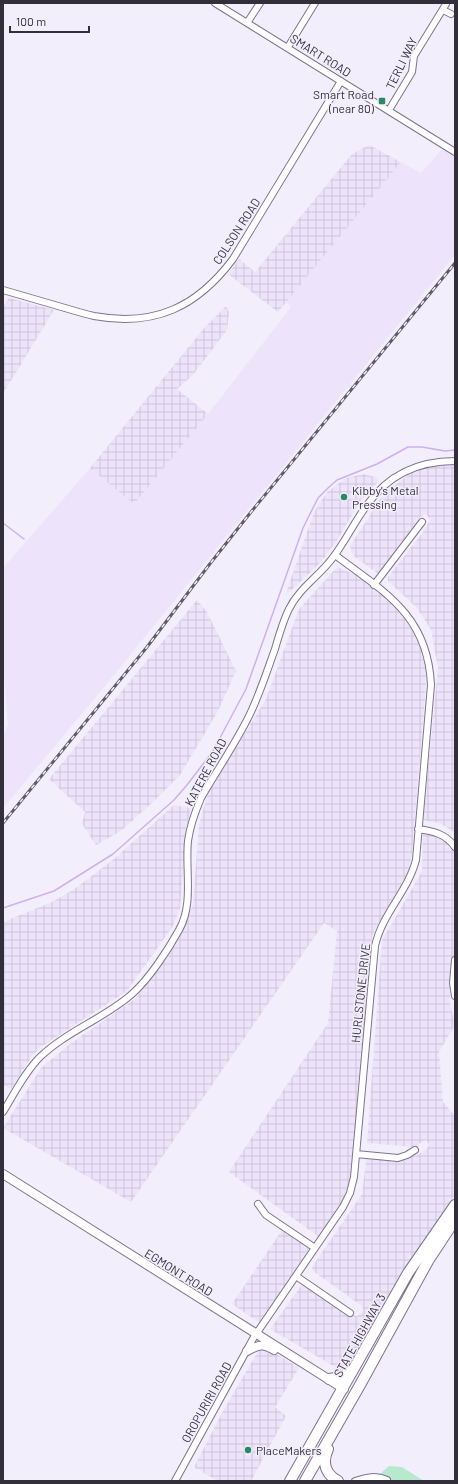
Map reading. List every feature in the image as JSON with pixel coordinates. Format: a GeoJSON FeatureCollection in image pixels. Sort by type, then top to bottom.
{"type":"FeatureCollection","features":[{"type":"Feature","properties":{"kind":"highway","name":"STATE HIGHWAY 3"},"geometry":{"type":"LineString","coordinates":[[290,1481],[344,1389],[408,1273],[455,1204]]}},
{"type":"Feature","properties":{"kind":"highway","name":"STATE HIGHWAY 3"},"geometry":{"type":"LineString","coordinates":[[305,1481],[428,1261],[455,1220]]}},
{"type":"Feature","properties":{"kind":"highway"},"geometry":{"type":"LineString","coordinates":[[298,1481],[344,1400],[344,1389],[347,1389],[353,1384],[392,1315],[407,1298]]}},
{"type":"Feature","properties":{"kind":"highway"},"geometry":{"type":"LineString","coordinates":[[329,1379],[342,1377],[355,1368]]}},
{"type":"Feature","properties":{"kind":"highway"},"geometry":{"type":"LineString","coordinates":[[338,1481],[328,1473],[324,1459],[359,1395],[360,1385]]}},
{"type":"Feature","properties":{"kind":"main road","name":"EGMONT ROAD"},"geometry":{"type":"LineString","coordinates":[[3,1174],[344,1389]]}},
{"type":"Feature","properties":{"kind":"main road"},"geometry":{"type":"LineString","coordinates":[[247,1350],[260,1344],[284,1357],[295,1357]]}},
{"type":"Feature","properties":{"kind":"street","name":"SMART ROAD"},"geometry":{"type":"LineString","coordinates":[[215,3],[455,152]]}},
{"type":"Feature","properties":{"kind":"street"},"geometry":{"type":"LineString","coordinates":[[247,23],[260,3]]}},
{"type":"Feature","properties":{"kind":"street"},"geometry":{"type":"LineString","coordinates":[[288,47],[315,3]]}},
{"type":"Feature","properties":{"kind":"street","name":"TERLI WAY"},"geometry":{"type":"LineString","coordinates":[[389,110],[412,72],[414,56],[445,7],[451,14]]}},
{"type":"Feature","properties":{"kind":"street","name":"COLSON ROAD"},"geometry":{"type":"LineString","coordinates":[[3,290],[94,316],[110,318],[151,316],[172,310],[188,302],[214,283],[233,260],[341,81]]}},
{"type":"Feature","properties":{"kind":"street","name":"KATERE ROAD"},"geometry":{"type":"LineString","coordinates":[[3,1112],[30,1069],[41,1057],[132,994],[148,976],[180,929],[185,914],[188,842],[198,805],[250,714],[268,671],[292,603],[301,591],[316,577],[335,555],[366,505],[384,485],[400,474],[417,466],[436,462],[455,462]]}},
{"type":"Feature","properties":{"kind":"street"},"geometry":{"type":"LineString","coordinates":[[374,585],[422,522]]}},
{"type":"Feature","properties":{"kind":"street","name":"HURLSTONE DRIVE"},"geometry":{"type":"LineString","coordinates":[[257,1333],[343,1207],[353,1187],[375,946],[380,929],[409,880],[416,860],[430,701],[430,669],[422,639],[414,624],[394,602],[335,555]]}},
{"type":"Feature","properties":{"kind":"street"},"geometry":{"type":"LineString","coordinates":[[418,829],[439,834],[447,838],[455,847]]}},
{"type":"Feature","properties":{"kind":"street"},"geometry":{"type":"LineString","coordinates":[[455,960],[453,984],[455,996]]}},
{"type":"Feature","properties":{"kind":"street"},"geometry":{"type":"LineString","coordinates":[[356,1154],[398,1158],[415,1150]]}},
{"type":"Feature","properties":{"kind":"street"},"geometry":{"type":"LineString","coordinates":[[258,1204],[266,1215],[315,1248]]}},
{"type":"Feature","properties":{"kind":"street"},"geometry":{"type":"LineString","coordinates":[[296,1276],[350,1313]]}},
{"type":"Feature","properties":{"kind":"street","name":"OROPURIRI ROAD"},"geometry":{"type":"LineString","coordinates":[[175,1481],[257,1333]]}},
{"type":"Feature","properties":{"kind":"street"},"geometry":{"type":"LineString","coordinates":[[355,1481],[376,1476],[387,1480]]}},
{"type":"Feature","properties":{"kind":"shaded area"},"geometry":{"type":"Polygon","coordinates":[[[369,145],[401,162],[278,312],[228,274],[239,259],[255,272],[352,154],[369,145]]]}},
{"type":"Feature","properties":{"kind":"shaded area"},"geometry":{"type":"Polygon","coordinates":[[[442,149],[455,157],[455,255],[96,697],[3,808],[3,735],[8,725],[3,662],[3,568],[90,468],[134,504],[208,414],[291,307],[286,302],[401,162],[421,173],[442,149]]]}},
{"type":"Feature","properties":{"kind":"shaded area"},"geometry":{"type":"Polygon","coordinates":[[[9,298],[54,310],[4,392],[3,307],[9,298]]]}},
{"type":"Feature","properties":{"kind":"shaded area"},"geometry":{"type":"Polygon","coordinates":[[[226,306],[229,312],[227,330],[193,375],[177,389],[208,414],[134,504],[90,468],[205,327],[226,306]]]}},
{"type":"Feature","properties":{"kind":"shaded area"},"geometry":{"type":"Polygon","coordinates":[[[444,465],[455,465],[455,834],[439,823],[423,820],[438,668],[431,630],[417,608],[388,581],[388,577],[423,532],[430,520],[426,514],[421,516],[381,571],[377,573],[355,557],[350,546],[383,495],[414,470],[444,465]]]}},
{"type":"Feature","properties":{"kind":"shaded area"},"geometry":{"type":"Polygon","coordinates":[[[364,474],[375,477],[379,481],[361,500],[336,542],[319,564],[285,596],[314,512],[327,492],[346,478],[364,474]]]}},
{"type":"Feature","properties":{"kind":"shaded area"},"geometry":{"type":"Polygon","coordinates":[[[337,567],[363,578],[383,591],[415,627],[426,666],[426,686],[412,853],[409,870],[372,936],[356,1173],[350,1191],[319,1237],[229,1172],[328,1023],[337,931],[324,923],[131,1202],[3,1128],[41,1068],[70,1044],[136,998],[183,930],[193,904],[199,825],[208,793],[266,699],[299,609],[337,567]]]}},
{"type":"Feature","properties":{"kind":"shaded area"},"geometry":{"type":"Polygon","coordinates":[[[197,600],[207,612],[236,671],[218,711],[180,775],[121,831],[96,845],[82,824],[85,812],[49,779],[197,600]]]}},
{"type":"Feature","properties":{"kind":"shaded area"},"geometry":{"type":"Polygon","coordinates":[[[174,805],[191,808],[186,832],[180,908],[173,926],[127,991],[41,1047],[32,1056],[11,1089],[3,1085],[3,922],[52,902],[73,890],[114,859],[174,805]]]}},
{"type":"Feature","properties":{"kind":"shaded area"},"geometry":{"type":"Polygon","coordinates":[[[423,832],[445,840],[455,848],[455,942],[450,1003],[455,1025],[439,1052],[443,1102],[455,1116],[455,1194],[393,1294],[349,1375],[270,1329],[303,1283],[353,1315],[357,1316],[360,1314],[363,1310],[362,1306],[313,1271],[312,1267],[362,1194],[367,1152],[415,1156],[427,1149],[429,1145],[426,1140],[413,1147],[367,1143],[382,940],[420,875],[422,868],[423,832]]]}},
{"type":"Feature","properties":{"kind":"shaded area"},"geometry":{"type":"Polygon","coordinates":[[[284,1227],[311,1246],[260,1323],[232,1304],[284,1227]]]}},
{"type":"Feature","properties":{"kind":"shaded area"},"geometry":{"type":"Polygon","coordinates":[[[264,1346],[299,1368],[275,1407],[286,1416],[251,1481],[218,1481],[194,1467],[223,1411],[260,1348],[264,1346]]]}},
{"type":"Feature","properties":{"kind":"green space"},"geometry":{"type":"Polygon","coordinates":[[[389,1466],[402,1467],[424,1481],[371,1481],[377,1480],[382,1472],[389,1466]]]}},
{"type":"Feature","properties":{"kind":"waterway"},"geometry":{"type":"LineString","coordinates":[[3,908],[54,891],[113,854],[174,800],[187,785],[213,751],[246,689],[303,528],[318,498],[337,480],[377,464],[408,447],[422,447],[445,451],[455,450]]}},
{"type":"Feature","properties":{"kind":"waterway"},"geometry":{"type":"LineString","coordinates":[[3,523],[24,539]]}},
{"type":"Feature","properties":{"kind":"railway"},"geometry":{"type":"LineString","coordinates":[[3,823],[147,647],[251,512],[455,263]]}},
{"type":"Feature","properties":{"kind":"place","name":"Smart Road (near 80)"},"geometry":{"type":"Point","coordinates":[382,101]}},
{"type":"Feature","properties":{"kind":"place","name":"Kibby's Metal Pressing"},"geometry":{"type":"Point","coordinates":[344,497]}},
{"type":"Feature","properties":{"kind":"place","name":"PlaceMakers"},"geometry":{"type":"Point","coordinates":[248,1450]}}]}
